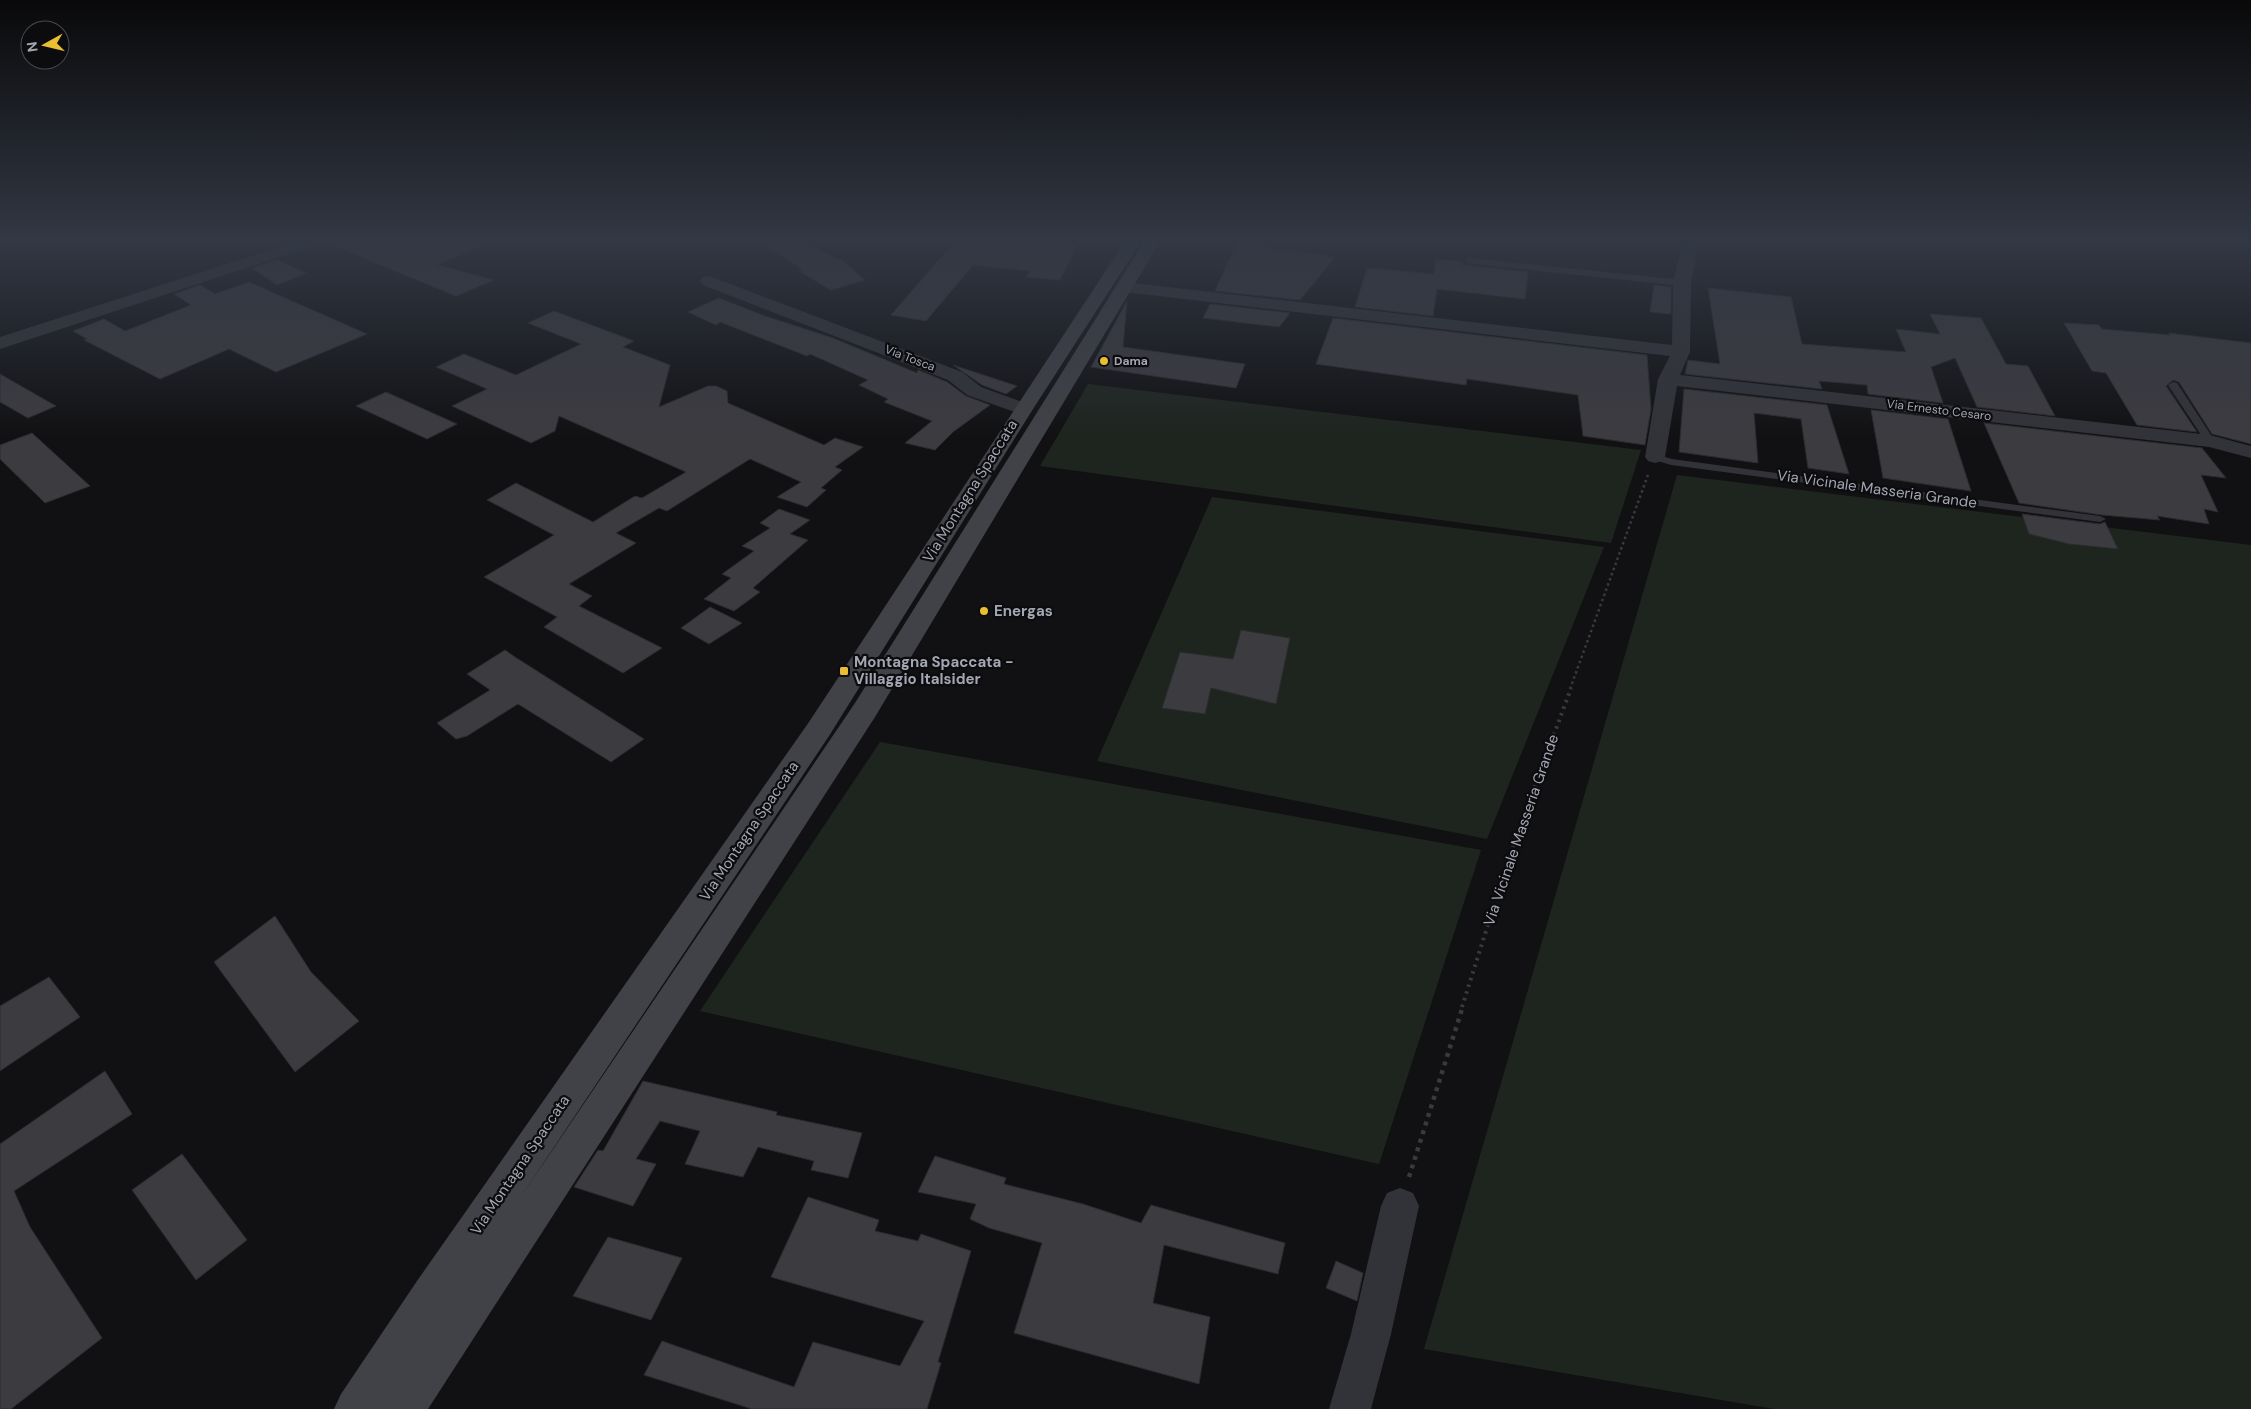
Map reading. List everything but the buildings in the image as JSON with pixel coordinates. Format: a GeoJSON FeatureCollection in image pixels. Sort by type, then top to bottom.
{"type":"FeatureCollection","features":[{"type":"Feature","properties":{"kind":"main road","name":"Via Montagna Spaccata"},"geometry":{"type":"LineString","coordinates":[[356,1409],[431,1294],[820,729],[1022,409],[1094,306]]}},
{"type":"Feature","properties":{"kind":"main road","name":"Via Montagna Spaccata"},"geometry":{"type":"LineString","coordinates":[[403,1409],[865,710],[1112,306]]}},
{"type":"Feature","properties":{"kind":"street"},"geometry":{"type":"LineString","coordinates":[[0,343],[114,306]]}},
{"type":"Feature","properties":{"kind":"street","name":"Via Tosca"},"geometry":{"type":"LineString","coordinates":[[773,306],[955,376],[974,391],[1022,409]]}},
{"type":"Feature","properties":{"kind":"street"},"geometry":{"type":"LineString","coordinates":[[1291,306],[1681,352]]}},
{"type":"Feature","properties":{"kind":"street"},"geometry":{"type":"LineString","coordinates":[[1655,458],[1668,379],[1681,352],[1682,306]]}},
{"type":"Feature","properties":{"kind":"street","name":"Via Ernesto Cesaro"},"geometry":{"type":"LineString","coordinates":[[1668,379],[2210,441],[2251,452]]}},
{"type":"Feature","properties":{"kind":"street"},"geometry":{"type":"LineString","coordinates":[[1350,1409],[1371,1334],[1400,1206]]}},
{"type":"Feature","properties":{"kind":"lane"},"geometry":{"type":"LineString","coordinates":[[2173,385],[2210,441]]}},
{"type":"Feature","properties":{"kind":"lane","name":"Via Vicinale Masseria Grande"},"geometry":{"type":"LineString","coordinates":[[1655,458],[1671,462],[2100,519]]}},
{"type":"Feature","properties":{"kind":"path","name":"Via Vicinale Masseria Grande"},"geometry":{"type":"LineString","coordinates":[[1400,1206],[1510,855],[1655,458]]}},
{"type":"Feature","properties":{"kind":"shaded area"},"geometry":{"type":"Polygon","coordinates":[[[1088,384],[1641,450],[1611,543],[1040,466],[1088,384]]]}},
{"type":"Feature","properties":{"kind":"shaded area"},"geometry":{"type":"Polygon","coordinates":[[[1677,475],[2251,545],[2251,1409],[1774,1409],[1424,1349],[1677,475]]]}},
{"type":"Feature","properties":{"kind":"shaded area"},"geometry":{"type":"Polygon","coordinates":[[[1212,497],[1604,547],[1487,839],[1097,761],[1212,497]]]}},
{"type":"Feature","properties":{"kind":"shaded area"},"geometry":{"type":"Polygon","coordinates":[[[880,742],[1481,850],[1379,1164],[700,1011],[880,742]]]}},
{"type":"Feature","properties":{"kind":"place","name":"Dama"},"geometry":{"type":"Point","coordinates":[1104,361]}},
{"type":"Feature","properties":{"kind":"place","name":"Energas"},"geometry":{"type":"Point","coordinates":[984,611]}},
{"type":"Feature","properties":{"kind":"place","name":"Montagna Spaccata - Villaggio Italsider"},"geometry":{"type":"Point","coordinates":[844,671]}}]}
